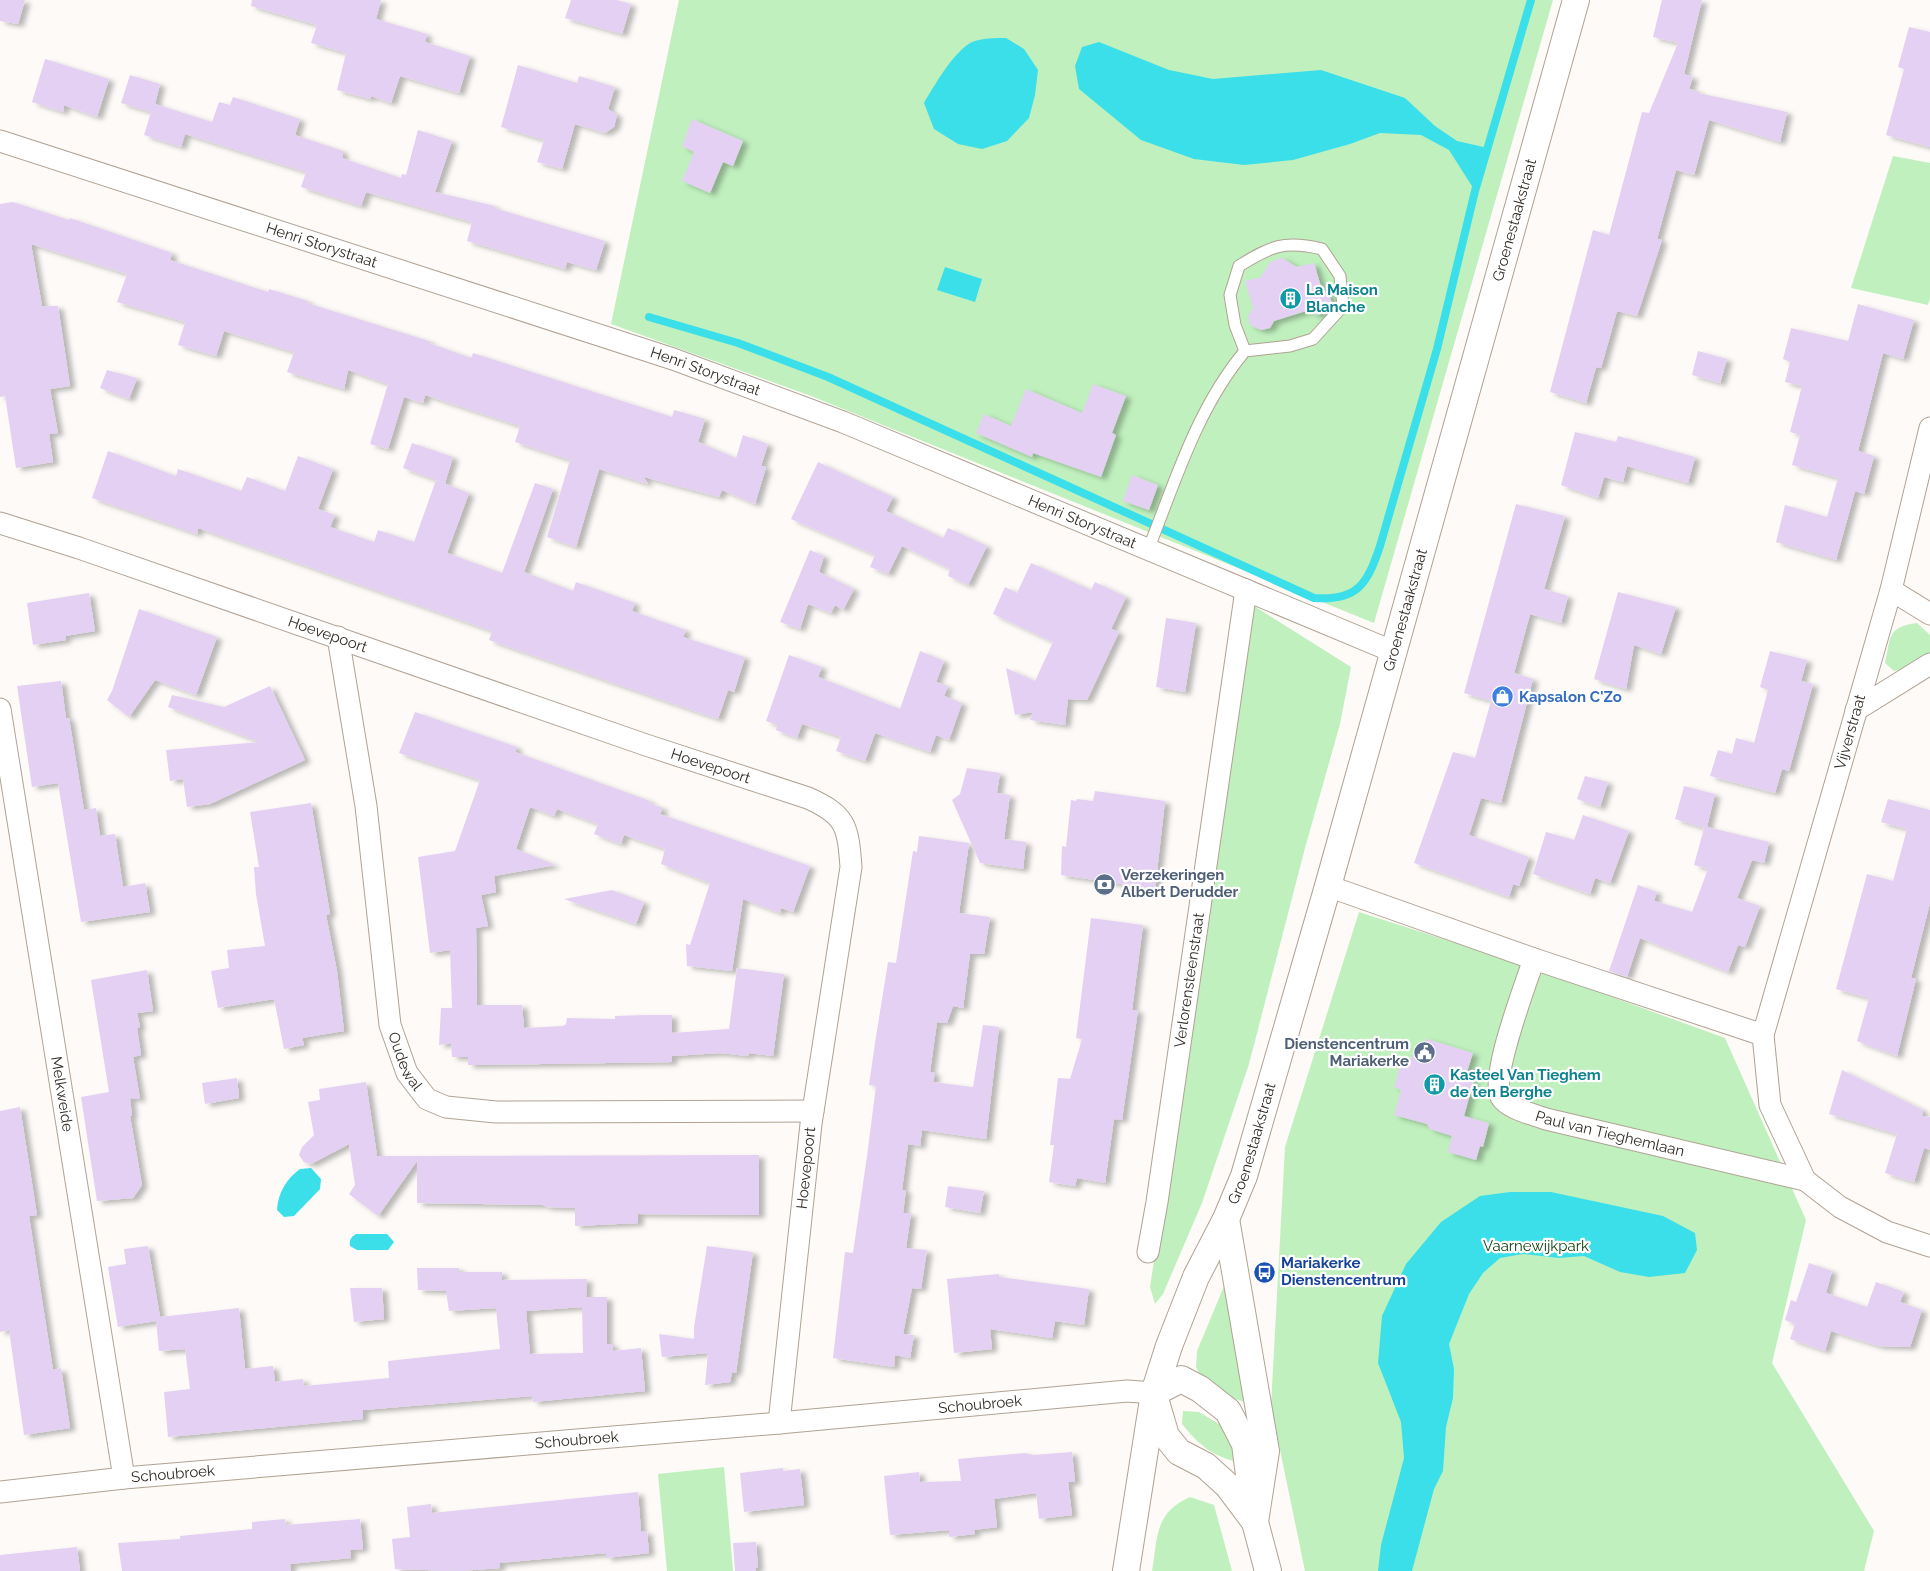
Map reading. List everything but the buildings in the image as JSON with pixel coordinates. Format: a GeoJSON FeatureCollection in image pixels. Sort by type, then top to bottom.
{"type":"FeatureCollection","features":[{"type":"Feature","properties":{"kind":"street","name":"Groenestaakstraat"},"geometry":{"type":"LineString","coordinates":[[1126,1571],[1154,1393],[1169,1346],[1196,1277],[1226,1219],[1244,1176],[1328,886],[1576,0]]}},
{"type":"Feature","properties":{"kind":"street","name":"Henri Storystraat"},"geometry":{"type":"LineString","coordinates":[[0,141],[673,359],[843,422],[1151,544],[1246,590],[1394,652]]}},
{"type":"Feature","properties":{"kind":"street","name":"Vijverstraat"},"geometry":{"type":"LineString","coordinates":[[1763,1035],[1892,590],[1930,428]]}},
{"type":"Feature","properties":{"kind":"street","name":"Hoevepoort"},"geometry":{"type":"LineString","coordinates":[[0,524],[70,545],[646,745],[808,798],[830,808],[842,823],[849,838],[851,867],[813,1111],[779,1423]]}},
{"type":"Feature","properties":{"kind":"street","name":"Verlorensteenstraat"},"geometry":{"type":"LineString","coordinates":[[1148,1252],[1158,1202],[1246,590]]}},
{"type":"Feature","properties":{"kind":"street"},"geometry":{"type":"LineString","coordinates":[[1892,590],[1930,614]]}},
{"type":"Feature","properties":{"kind":"street","name":"Oudewal"},"geometry":{"type":"LineString","coordinates":[[338,637],[366,806],[390,1025],[407,1073],[427,1099],[446,1107],[496,1112],[813,1111]]}},
{"type":"Feature","properties":{"kind":"street"},"geometry":{"type":"LineString","coordinates":[[1856,710],[1930,664]]}},
{"type":"Feature","properties":{"kind":"street","name":"Melkweide"},"geometry":{"type":"LineString","coordinates":[[0,709],[124,1478]]}},
{"type":"Feature","properties":{"kind":"street"},"geometry":{"type":"LineString","coordinates":[[1328,886],[1534,959],[1763,1035]]}},
{"type":"Feature","properties":{"kind":"street","name":"Paul van Tieghemlaan"},"geometry":{"type":"LineString","coordinates":[[1534,959],[1502,1061],[1499,1088],[1501,1097],[1509,1104],[1546,1119],[1805,1180],[1840,1208],[1886,1232],[1930,1246]]}},
{"type":"Feature","properties":{"kind":"street","name":"Paul van Tieghemlaan"},"geometry":{"type":"LineString","coordinates":[[1763,1035],[1770,1105],[1805,1180]]}},
{"type":"Feature","properties":{"kind":"street","name":"Groenestaakstraat"},"geometry":{"type":"LineString","coordinates":[[1226,1219],[1266,1451],[1256,1522]]}},
{"type":"Feature","properties":{"kind":"street"},"geometry":{"type":"LineString","coordinates":[[1256,1522],[1228,1486],[1206,1466],[1180,1452],[1166,1436],[1154,1393],[1181,1379],[1200,1388],[1228,1412],[1246,1444],[1256,1522],[1268,1571]]}},
{"type":"Feature","properties":{"kind":"street","name":"Schoubroek"},"geometry":{"type":"LineString","coordinates":[[0,1492],[124,1478],[779,1423],[1127,1391],[1154,1393]]}},
{"type":"Feature","properties":{"kind":"lane"},"geometry":{"type":"LineString","coordinates":[[1151,544],[1182,460],[1214,397],[1245,351],[1290,346],[1313,339],[1343,306],[1340,276],[1322,249],[1299,243],[1269,248],[1239,266],[1230,295],[1235,325],[1245,351]]}},
{"type":"Feature","properties":{"kind":"green space"},"geometry":{"type":"Polygon","coordinates":[[[679,0],[1553,0],[1374,623],[811,396],[611,324],[679,0]]]}},
{"type":"Feature","properties":{"kind":"green space"},"geometry":{"type":"Polygon","coordinates":[[[1893,156],[1930,163],[1930,298],[1928,305],[1851,288],[1893,156]]]}},
{"type":"Feature","properties":{"kind":"green space"},"geometry":{"type":"Polygon","coordinates":[[[1254,606],[1351,667],[1340,724],[1305,848],[1249,1064],[1202,1203],[1163,1294],[1155,1304],[1150,1287],[1254,606]]]}},
{"type":"Feature","properties":{"kind":"green space"},"geometry":{"type":"Polygon","coordinates":[[[1917,623],[1930,635],[1930,654],[1905,669],[1894,671],[1885,663],[1892,635],[1900,627],[1917,623]]]}},
{"type":"Feature","properties":{"kind":"green space","name":"Vaarnewijkpark"},"geometry":{"type":"Polygon","coordinates":[[[1359,912],[1521,964],[1725,1038],[1806,1220],[1772,1363],[1874,1531],[1864,1571],[1305,1571],[1271,1406],[1285,1147],[1359,912]]]}},
{"type":"Feature","properties":{"kind":"green space"},"geometry":{"type":"Polygon","coordinates":[[[1227,1279],[1249,1403],[1227,1397],[1205,1384],[1196,1367],[1197,1351],[1227,1279]]]}},
{"type":"Feature","properties":{"kind":"green space"},"geometry":{"type":"Polygon","coordinates":[[[1183,1411],[1199,1412],[1229,1430],[1240,1463],[1221,1457],[1195,1439],[1182,1424],[1183,1411]]]}},
{"type":"Feature","properties":{"kind":"green space"},"geometry":{"type":"Polygon","coordinates":[[[724,1467],[733,1571],[667,1571],[658,1474],[724,1467]]]}},
{"type":"Feature","properties":{"kind":"green space"},"geometry":{"type":"Polygon","coordinates":[[[1190,1497],[1214,1505],[1232,1571],[1152,1571],[1157,1537],[1164,1518],[1178,1503],[1190,1497]]]}},
{"type":"Feature","properties":{"kind":"water"},"geometry":{"type":"Polygon","coordinates":[[[1006,38],[1024,49],[1038,70],[1035,95],[1029,118],[1007,141],[982,149],[958,144],[934,129],[924,103],[945,70],[965,47],[972,42],[980,40],[1006,38]]]}},
{"type":"Feature","properties":{"kind":"water"},"geometry":{"type":"Polygon","coordinates":[[[1099,42],[1169,70],[1213,79],[1321,70],[1405,98],[1435,126],[1457,141],[1488,148],[1475,191],[1449,150],[1421,135],[1380,133],[1350,144],[1293,160],[1244,165],[1194,159],[1141,140],[1079,89],[1075,66],[1082,47],[1099,42]]]}},
{"type":"Feature","properties":{"kind":"water"},"geometry":{"type":"Polygon","coordinates":[[[945,267],[982,279],[975,302],[937,290],[945,267]]]}},
{"type":"Feature","properties":{"kind":"water"},"geometry":{"type":"Polygon","coordinates":[[[311,1168],[321,1179],[320,1189],[294,1216],[284,1217],[277,1210],[279,1198],[284,1187],[300,1169],[311,1168]]]}},
{"type":"Feature","properties":{"kind":"water"},"geometry":{"type":"Polygon","coordinates":[[[1510,1192],[1551,1192],[1663,1216],[1695,1233],[1697,1250],[1685,1273],[1649,1277],[1620,1272],[1584,1256],[1559,1258],[1523,1254],[1500,1258],[1483,1273],[1469,1294],[1449,1344],[1454,1369],[1453,1398],[1446,1427],[1443,1471],[1434,1489],[1412,1571],[1378,1571],[1381,1545],[1404,1458],[1401,1422],[1378,1363],[1382,1316],[1406,1264],[1441,1222],[1480,1196],[1510,1192]]]}},
{"type":"Feature","properties":{"kind":"water"},"geometry":{"type":"Polygon","coordinates":[[[356,1234],[387,1234],[394,1242],[388,1250],[357,1250],[350,1246],[351,1239],[356,1234]]]}},
{"type":"Feature","properties":{"kind":"waterway"},"geometry":{"type":"LineString","coordinates":[[649,317],[738,343],[828,377],[1314,598],[1341,597],[1358,588],[1365,580],[1380,546],[1437,349],[1475,191],[1531,0]]}},
{"type":"Feature","properties":{"kind":"place","name":"La Maison Blanche"},"geometry":{"type":"Point","coordinates":[1290,299]}},
{"type":"Feature","properties":{"kind":"place","name":"Kapsalon C'Zo"},"geometry":{"type":"Point","coordinates":[1503,697]}},
{"type":"Feature","properties":{"kind":"place","name":"Verzekeringen Albert Derudder"},"geometry":{"type":"Point","coordinates":[1105,884]}},
{"type":"Feature","properties":{"kind":"place","name":"Dienstencentrum Mariakerke"},"geometry":{"type":"Point","coordinates":[1425,1053]}},
{"type":"Feature","properties":{"kind":"place","name":"Kasteel Van Tieghem de ten Berghe"},"geometry":{"type":"Point","coordinates":[1434,1084]}},
{"type":"Feature","properties":{"kind":"place","name":"Mariakerke Dienstencentrum"},"geometry":{"type":"Point","coordinates":[1265,1272]}}]}
